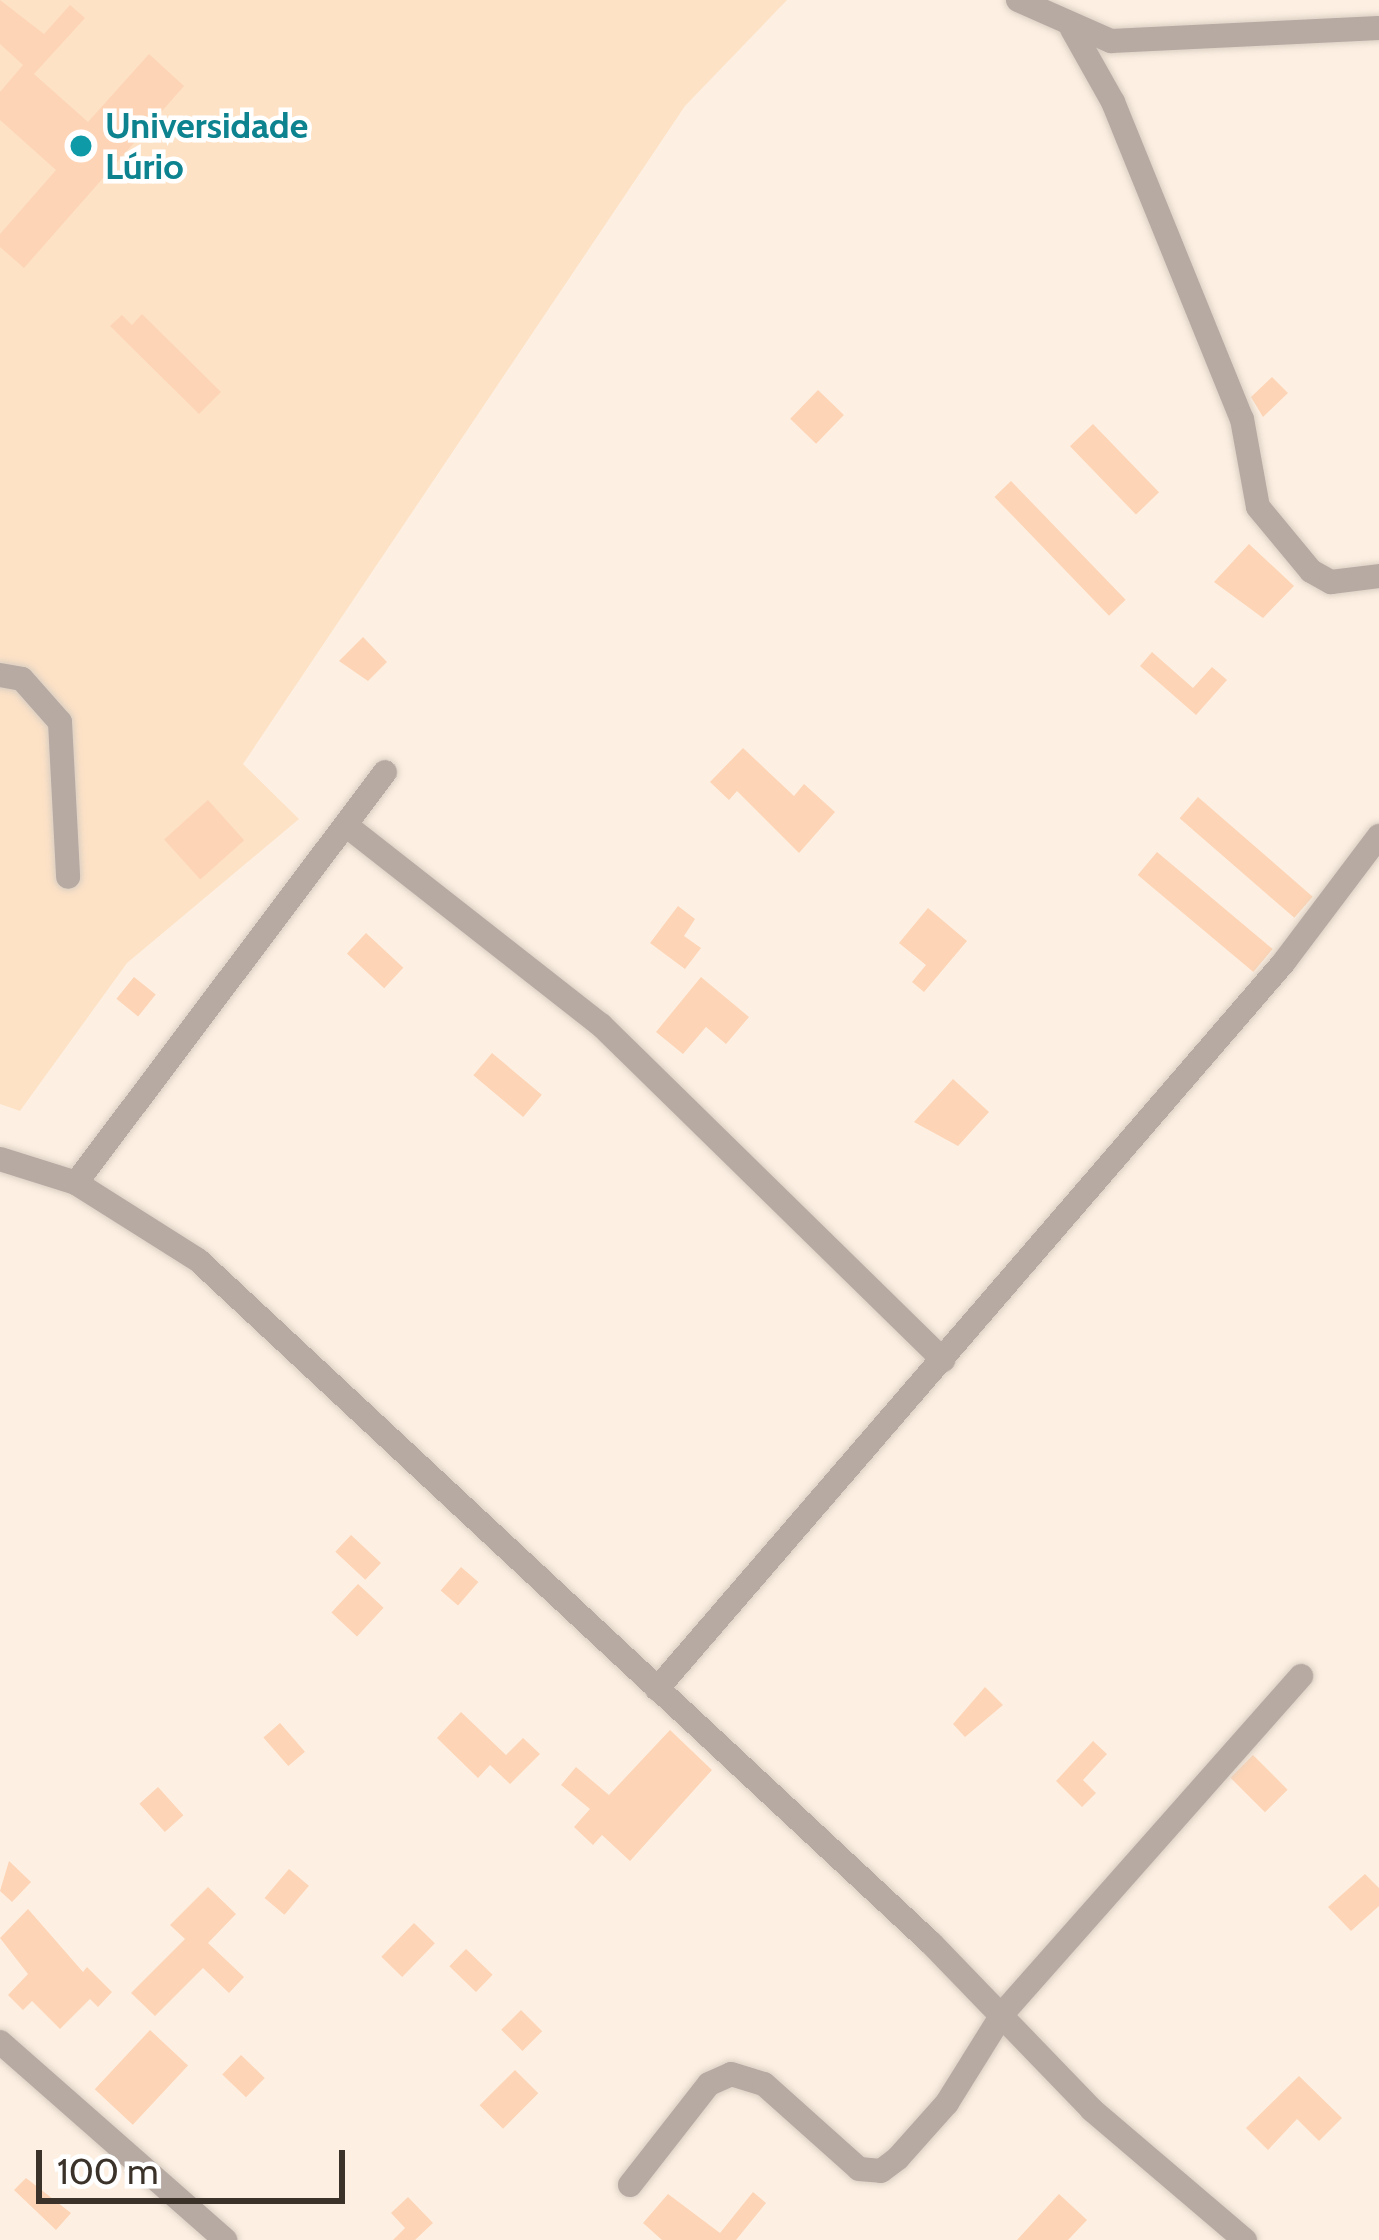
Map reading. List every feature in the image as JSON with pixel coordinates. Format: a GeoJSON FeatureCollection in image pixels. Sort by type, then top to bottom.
{"type":"FeatureCollection","features":[{"type":"Feature","properties":{"kind":"street"},"geometry":{"type":"LineString","coordinates":[[1018,0],[1072,28],[1111,41],[1379,28]]}},
{"type":"Feature","properties":{"kind":"street"},"geometry":{"type":"LineString","coordinates":[[1072,28],[1113,102],[1242,419],[1258,507],[1311,571],[1331,582],[1379,576]]}},
{"type":"Feature","properties":{"kind":"street"},"geometry":{"type":"LineString","coordinates":[[0,675],[22,679],[60,722],[68,877]]}},
{"type":"Feature","properties":{"kind":"street"},"geometry":{"type":"LineString","coordinates":[[76,1184],[385,772]]}},
{"type":"Feature","properties":{"kind":"street"},"geometry":{"type":"LineString","coordinates":[[347,826],[601,1025],[943,1360]]}},
{"type":"Feature","properties":{"kind":"street"},"geometry":{"type":"LineString","coordinates":[[657,1689],[1284,962],[1379,836]]}},
{"type":"Feature","properties":{"kind":"street"},"geometry":{"type":"LineString","coordinates":[[0,1159],[76,1184],[198,1260],[1004,2012],[1092,2110],[1160,2160],[1245,2240]]}},
{"type":"Feature","properties":{"kind":"street"},"geometry":{"type":"LineString","coordinates":[[630,2185],[710,2084],[730,2074],[764,2084],[859,2170],[880,2170],[927,2130],[1004,2012],[1300,1676]]}},
{"type":"Feature","properties":{"kind":"street"},"geometry":{"type":"LineString","coordinates":[[0,2042],[225,2240]]}},
{"type":"Feature","properties":{"kind":"shaded area","name":"Universidade Lúrio"},"geometry":{"type":"Polygon","coordinates":[[[0,0],[787,0],[685,106],[243,764],[299,819],[127,963],[20,1111],[0,1104],[0,0]]]}},
{"type":"Feature","properties":{"kind":"building","name":"Universidade Lúrio"},"geometry":{"type":"Polygon","coordinates":[[[0,0],[44,34],[70,5],[85,18],[34,74],[88,122],[149,54],[184,86],[24,268],[0,247],[0,234],[56,170],[0,120],[0,92],[23,65],[0,44],[0,0]]]}},
{"type":"Feature","properties":{"kind":"building"},"geometry":{"type":"Polygon","coordinates":[[[142,314],[221,392],[199,414],[110,326],[122,315],[132,325],[142,314]]]}},
{"type":"Feature","properties":{"kind":"building"},"geometry":{"type":"Polygon","coordinates":[[[1272,377],[1288,393],[1263,417],[1251,397],[1272,377]]]}},
{"type":"Feature","properties":{"kind":"building"},"geometry":{"type":"Polygon","coordinates":[[[818,390],[844,415],[816,444],[790,419],[818,390]]]}},
{"type":"Feature","properties":{"kind":"building"},"geometry":{"type":"Polygon","coordinates":[[[1093,424],[1159,492],[1136,515],[1070,446],[1093,424]]]}},
{"type":"Feature","properties":{"kind":"building"},"geometry":{"type":"Polygon","coordinates":[[[1011,481],[1126,600],[1109,616],[994,497],[1011,481]]]}},
{"type":"Feature","properties":{"kind":"building"},"geometry":{"type":"Polygon","coordinates":[[[1249,544],[1294,586],[1263,618],[1214,582],[1249,544]]]}},
{"type":"Feature","properties":{"kind":"building"},"geometry":{"type":"Polygon","coordinates":[[[363,637],[387,662],[368,681],[339,661],[363,637]]]}},
{"type":"Feature","properties":{"kind":"building"},"geometry":{"type":"Polygon","coordinates":[[[1152,652],[1193,688],[1212,667],[1227,680],[1196,715],[1140,666],[1152,652]]]}},
{"type":"Feature","properties":{"kind":"building"},"geometry":{"type":"Polygon","coordinates":[[[743,748],[794,796],[804,784],[835,812],[799,853],[737,791],[729,800],[710,782],[743,748]]]}},
{"type":"Feature","properties":{"kind":"building"},"geometry":{"type":"Polygon","coordinates":[[[1198,797],[1313,897],[1294,918],[1180,818],[1198,797]]]}},
{"type":"Feature","properties":{"kind":"building"},"geometry":{"type":"Polygon","coordinates":[[[208,800],[244,840],[200,880],[164,839],[208,800]]]}},
{"type":"Feature","properties":{"kind":"building"},"geometry":{"type":"Polygon","coordinates":[[[1157,852],[1273,949],[1253,972],[1138,875],[1157,852]]]}},
{"type":"Feature","properties":{"kind":"building"},"geometry":{"type":"Polygon","coordinates":[[[678,906],[695,919],[684,936],[701,948],[685,969],[650,943],[678,906]]]}},
{"type":"Feature","properties":{"kind":"building"},"geometry":{"type":"Polygon","coordinates":[[[928,908],[967,941],[924,992],[912,982],[926,965],[899,943],[928,908]]]}},
{"type":"Feature","properties":{"kind":"building"},"geometry":{"type":"Polygon","coordinates":[[[366,933],[403,968],[384,988],[347,953],[366,933]]]}},
{"type":"Feature","properties":{"kind":"building"},"geometry":{"type":"Polygon","coordinates":[[[134,977],[156,995],[138,1016],[116,999],[134,977]]]}},
{"type":"Feature","properties":{"kind":"building"},"geometry":{"type":"Polygon","coordinates":[[[701,977],[749,1017],[726,1044],[706,1027],[683,1054],[656,1032],[701,977]]]}},
{"type":"Feature","properties":{"kind":"building"},"geometry":{"type":"Polygon","coordinates":[[[492,1053],[542,1095],[523,1117],[473,1075],[492,1053]]]}},
{"type":"Feature","properties":{"kind":"building"},"geometry":{"type":"Polygon","coordinates":[[[953,1079],[989,1112],[958,1146],[914,1122],[953,1079]]]}},
{"type":"Feature","properties":{"kind":"building"},"geometry":{"type":"Polygon","coordinates":[[[351,1535],[381,1563],[365,1580],[335,1552],[351,1535]]]}},
{"type":"Feature","properties":{"kind":"building"},"geometry":{"type":"Polygon","coordinates":[[[461,1567],[478,1582],[458,1605],[441,1590],[461,1567]]]}},
{"type":"Feature","properties":{"kind":"building"},"geometry":{"type":"Polygon","coordinates":[[[358,1584],[384,1608],[357,1636],[331,1613],[358,1584]]]}},
{"type":"Feature","properties":{"kind":"building"},"geometry":{"type":"Polygon","coordinates":[[[985,1687],[1003,1705],[965,1737],[953,1724],[985,1687]]]}},
{"type":"Feature","properties":{"kind":"building"},"geometry":{"type":"Polygon","coordinates":[[[461,1712],[506,1755],[523,1738],[540,1754],[510,1784],[490,1765],[478,1778],[437,1738],[461,1712]]]}},
{"type":"Feature","properties":{"kind":"building"},"geometry":{"type":"Polygon","coordinates":[[[280,1723],[305,1752],[288,1766],[263,1737],[280,1723]]]}},
{"type":"Feature","properties":{"kind":"building"},"geometry":{"type":"Polygon","coordinates":[[[670,1730],[712,1770],[630,1861],[602,1835],[593,1845],[574,1827],[590,1809],[561,1785],[576,1767],[609,1795],[670,1730]]]}},
{"type":"Feature","properties":{"kind":"building"},"geometry":{"type":"Polygon","coordinates":[[[1093,1741],[1107,1754],[1083,1780],[1096,1793],[1082,1807],[1056,1781],[1093,1741]]]}},
{"type":"Feature","properties":{"kind":"building"},"geometry":{"type":"Polygon","coordinates":[[[1253,1755],[1288,1790],[1265,1812],[1230,1778],[1253,1755]]]}},
{"type":"Feature","properties":{"kind":"building"},"geometry":{"type":"Polygon","coordinates":[[[158,1787],[183,1815],[165,1832],[139,1804],[158,1787]]]}},
{"type":"Feature","properties":{"kind":"building"},"geometry":{"type":"Polygon","coordinates":[[[9,1861],[31,1882],[12,1902],[0,1891],[9,1861]]]}},
{"type":"Feature","properties":{"kind":"building"},"geometry":{"type":"Polygon","coordinates":[[[289,1869],[309,1886],[284,1915],[265,1898],[289,1869]]]}},
{"type":"Feature","properties":{"kind":"building"},"geometry":{"type":"Polygon","coordinates":[[[1365,1874],[1379,1888],[1379,1906],[1351,1931],[1328,1907],[1365,1874]]]}},
{"type":"Feature","properties":{"kind":"building"},"geometry":{"type":"Polygon","coordinates":[[[208,1887],[236,1914],[208,1943],[244,1977],[229,1993],[203,1968],[155,2016],[131,1993],[185,1939],[170,1925],[208,1887]]]}},
{"type":"Feature","properties":{"kind":"building"},"geometry":{"type":"Polygon","coordinates":[[[28,1909],[83,1972],[87,1967],[112,1992],[98,2007],[90,1999],[60,2029],[32,2001],[23,2010],[8,1995],[28,1974],[0,1938],[28,1909]]]}},
{"type":"Feature","properties":{"kind":"building"},"geometry":{"type":"Polygon","coordinates":[[[414,1923],[435,1943],[402,1977],[381,1957],[414,1923]]]}},
{"type":"Feature","properties":{"kind":"building"},"geometry":{"type":"Polygon","coordinates":[[[466,1949],[493,1975],[476,1992],[449,1966],[466,1949]]]}},
{"type":"Feature","properties":{"kind":"building"},"geometry":{"type":"Polygon","coordinates":[[[521,2010],[542,2031],[522,2051],[501,2030],[521,2010]]]}},
{"type":"Feature","properties":{"kind":"building"},"geometry":{"type":"Polygon","coordinates":[[[150,2030],[188,2065],[133,2125],[95,2089],[150,2030]]]}},
{"type":"Feature","properties":{"kind":"building"},"geometry":{"type":"Polygon","coordinates":[[[241,2055],[265,2078],[246,2097],[222,2074],[241,2055]]]}},
{"type":"Feature","properties":{"kind":"building"},"geometry":{"type":"Polygon","coordinates":[[[515,2070],[538,2093],[503,2129],[480,2105],[515,2070]]]}},
{"type":"Feature","properties":{"kind":"building"},"geometry":{"type":"Polygon","coordinates":[[[1299,2076],[1342,2118],[1319,2141],[1297,2119],[1268,2150],[1246,2128],[1299,2076]]]}},
{"type":"Feature","properties":{"kind":"building"},"geometry":{"type":"Polygon","coordinates":[[[26,2178],[71,2213],[56,2230],[14,2190],[26,2178]]]}},
{"type":"Feature","properties":{"kind":"building"},"geometry":{"type":"Polygon","coordinates":[[[753,2192],[766,2203],[736,2240],[662,2240],[643,2223],[668,2194],[720,2233],[753,2192]]]}},
{"type":"Feature","properties":{"kind":"building"},"geometry":{"type":"Polygon","coordinates":[[[1059,2194],[1087,2220],[1068,2240],[1017,2240],[1059,2194]]]}},
{"type":"Feature","properties":{"kind":"building"},"geometry":{"type":"Polygon","coordinates":[[[408,2197],[433,2223],[415,2240],[393,2240],[405,2228],[391,2213],[408,2197]]]}},
{"type":"Feature","properties":{"kind":"place","name":"Universidade Lúrio"},"geometry":{"type":"Point","coordinates":[81,146]}}]}
